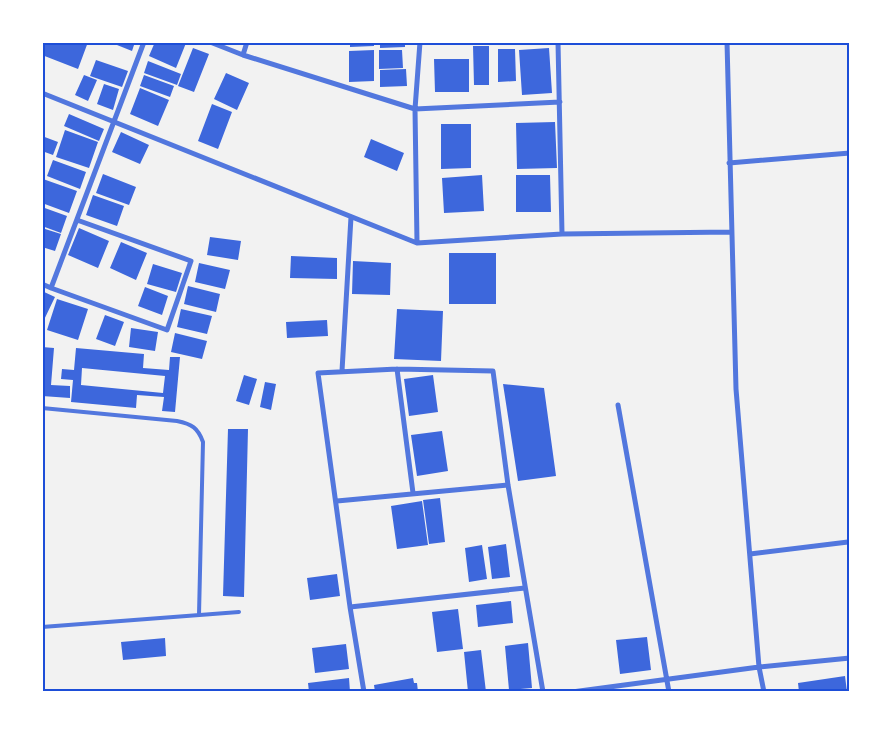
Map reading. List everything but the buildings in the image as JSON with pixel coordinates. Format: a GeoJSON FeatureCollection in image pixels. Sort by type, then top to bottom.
{"type":"FeatureCollection","features":[{"type":"Feature","properties":{"kind":"street"},"geometry":{"type":"LineString","coordinates":[[51,288],[144,42]]}},
{"type":"Feature","properties":{"kind":"street"},"geometry":{"type":"LineString","coordinates":[[210,42],[243,56],[416,109],[560,102]]}},
{"type":"Feature","properties":{"kind":"street"},"geometry":{"type":"LineString","coordinates":[[243,56],[247,42]]}},
{"type":"Feature","properties":{"kind":"street"},"geometry":{"type":"LineString","coordinates":[[417,243],[416,109],[420,42]]}},
{"type":"Feature","properties":{"kind":"street"},"geometry":{"type":"LineString","coordinates":[[558,42],[562,234]]}},
{"type":"Feature","properties":{"kind":"street"},"geometry":{"type":"LineString","coordinates":[[727,42],[736,389],[759,667],[764,692]]}},
{"type":"Feature","properties":{"kind":"street"},"geometry":{"type":"LineString","coordinates":[[42,93],[417,243],[562,234],[731,232]]}},
{"type":"Feature","properties":{"kind":"street"},"geometry":{"type":"LineString","coordinates":[[729,163],[850,153]]}},
{"type":"Feature","properties":{"kind":"street"},"geometry":{"type":"LineString","coordinates":[[342,371],[351,217]]}},
{"type":"Feature","properties":{"kind":"street"},"geometry":{"type":"LineString","coordinates":[[42,284],[167,330],[192,261],[77,220]]}},
{"type":"Feature","properties":{"kind":"street"},"geometry":{"type":"LineString","coordinates":[[397,369],[413,493]]}},
{"type":"Feature","properties":{"kind":"street"},"geometry":{"type":"LineString","coordinates":[[364,692],[350,607],[318,373],[397,369],[493,371],[508,485],[543,692]]}},
{"type":"Feature","properties":{"kind":"street"},"geometry":{"type":"LineString","coordinates":[[618,405],[669,692]]}},
{"type":"Feature","properties":{"kind":"street"},"geometry":{"type":"LineString","coordinates":[[337,501],[508,485]]}},
{"type":"Feature","properties":{"kind":"street"},"geometry":{"type":"LineString","coordinates":[[750,554],[848,542]]}},
{"type":"Feature","properties":{"kind":"street"},"geometry":{"type":"LineString","coordinates":[[350,607],[525,588]]}},
{"type":"Feature","properties":{"kind":"street"},"geometry":{"type":"LineString","coordinates":[[573,691],[759,667],[850,658]]}},
{"type":"Feature","properties":{"kind":"lane"},"geometry":{"type":"LineString","coordinates":[[42,408],[177,421],[199,430],[203,442],[199,615]]}},
{"type":"Feature","properties":{"kind":"lane"},"geometry":{"type":"LineString","coordinates":[[42,627],[239,612]]}}]}
